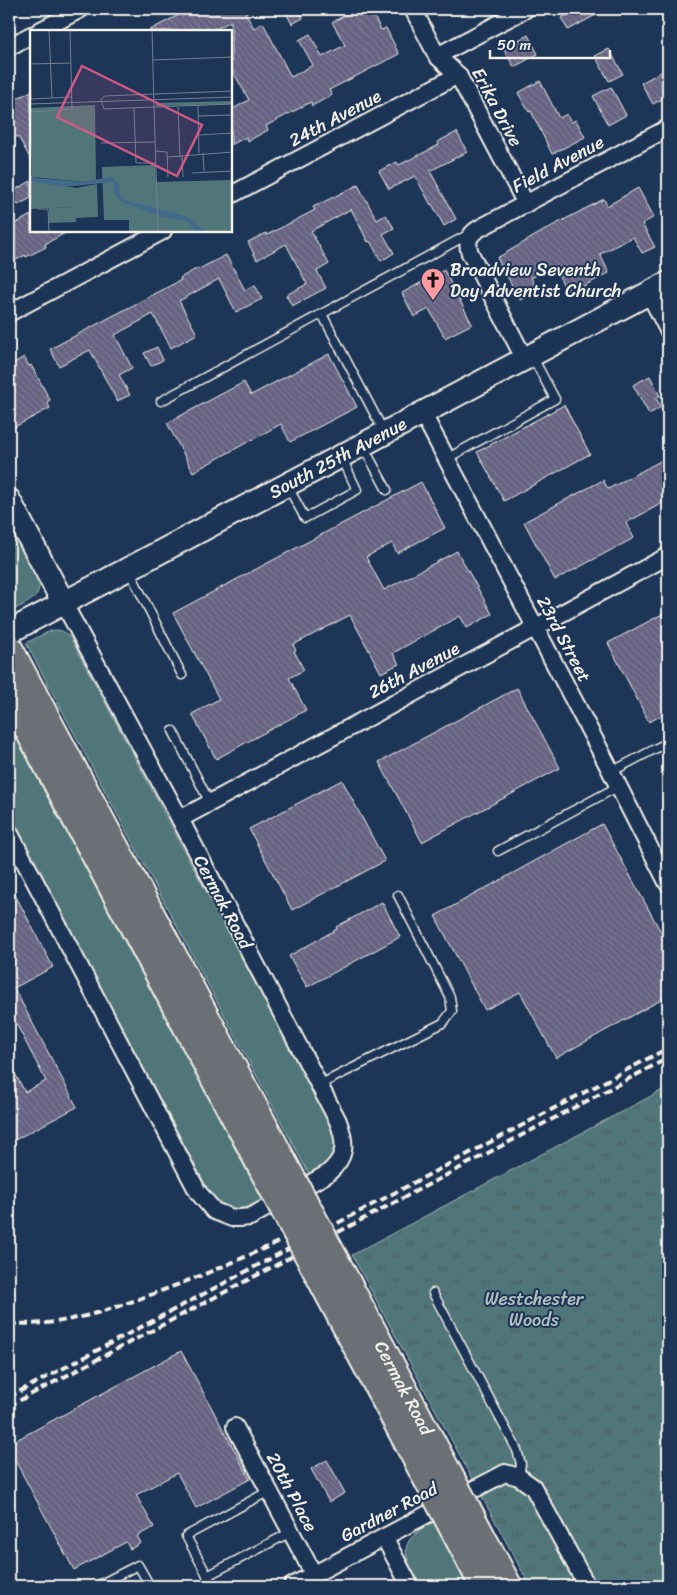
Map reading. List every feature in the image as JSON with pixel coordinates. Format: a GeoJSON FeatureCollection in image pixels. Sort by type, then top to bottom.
{"type":"FeatureCollection","features":[{"type":"Feature","properties":{"kind":"main road","name":"Cermak Road"},"geometry":{"type":"LineString","coordinates":[[9,647],[36,723],[249,1121],[484,1573],[509,1586]]}},
{"type":"Feature","properties":{"kind":"main road","name":"Cermak Road"},"geometry":{"type":"LineString","coordinates":[[9,696],[36,723]]}},
{"type":"Feature","properties":{"kind":"street"},"geometry":{"type":"LineString","coordinates":[[41,30],[81,9]]}},
{"type":"Feature","properties":{"kind":"street","name":"Erika Drive"},"geometry":{"type":"LineString","coordinates":[[412,9],[437,56],[458,76],[526,204]]}},
{"type":"Feature","properties":{"kind":"street"},"geometry":{"type":"LineString","coordinates":[[437,56],[526,9]]}},
{"type":"Feature","properties":{"kind":"street"},"geometry":{"type":"LineString","coordinates":[[9,48],[30,36]]}},
{"type":"Feature","properties":{"kind":"street","name":"24th Avenue"},"geometry":{"type":"LineString","coordinates":[[232,194],[458,76]]}},
{"type":"Feature","properties":{"kind":"street","name":"Field Avenue"},"geometry":{"type":"LineString","coordinates":[[471,234],[668,128]]}},
{"type":"Feature","properties":{"kind":"street"},"geometry":{"type":"LineString","coordinates":[[9,313],[161,232]]}},
{"type":"Feature","properties":{"kind":"street"},"geometry":{"type":"LineString","coordinates":[[471,234],[467,246],[470,253],[528,357]]}},
{"type":"Feature","properties":{"kind":"street"},"geometry":{"type":"LineString","coordinates":[[659,288],[668,330]]}},
{"type":"Feature","properties":{"kind":"street","name":"South 25th Avenue"},"geometry":{"type":"LineString","coordinates":[[9,632],[659,288]]}},
{"type":"Feature","properties":{"kind":"street","name":"23rd Street"},"geometry":{"type":"LineString","coordinates":[[423,414],[536,627],[668,884]]}},
{"type":"Feature","properties":{"kind":"street"},"geometry":{"type":"LineString","coordinates":[[9,500],[63,602]]}},
{"type":"Feature","properties":{"kind":"street","name":"26th Avenue"},"geometry":{"type":"LineString","coordinates":[[180,820],[668,556]]}},
{"type":"Feature","properties":{"kind":"street","name":"Cermak Road"},"geometry":{"type":"LineString","coordinates":[[9,832],[198,1192],[214,1211],[232,1218],[250,1217],[327,1174],[337,1165],[342,1155],[343,1133],[180,820],[63,602]]}},
{"type":"Feature","properties":{"kind":"street","name":"20th Place"},"geometry":{"type":"LineString","coordinates":[[235,1427],[314,1575]]}},
{"type":"Feature","properties":{"kind":"street"},"geometry":{"type":"LineString","coordinates":[[512,1475],[533,1487],[587,1586]]}},
{"type":"Feature","properties":{"kind":"street","name":"Gardner Road"},"geometry":{"type":"LineString","coordinates":[[292,1586],[384,1537],[512,1475]]}},
{"type":"Feature","properties":{"kind":"street"},"geometry":{"type":"LineString","coordinates":[[384,1537],[410,1586]]}},
{"type":"Feature","properties":{"kind":"lane"},"geometry":{"type":"LineString","coordinates":[[161,401],[471,234]]}},
{"type":"Feature","properties":{"kind":"lane"},"geometry":{"type":"LineString","coordinates":[[322,314],[385,434]]}},
{"type":"Feature","properties":{"kind":"lane"},"geometry":{"type":"LineString","coordinates":[[446,459],[555,399],[528,357]]}},
{"type":"Feature","properties":{"kind":"lane"},"geometry":{"type":"LineString","coordinates":[[363,445],[387,490]]}},
{"type":"Feature","properties":{"kind":"lane"},"geometry":{"type":"LineString","coordinates":[[287,485],[305,518],[356,490],[341,457]]}},
{"type":"Feature","properties":{"kind":"lane"},"geometry":{"type":"LineString","coordinates":[[128,568],[182,675]]}},
{"type":"Feature","properties":{"kind":"lane"},"geometry":{"type":"LineString","coordinates":[[173,731],[210,803]]}},
{"type":"Feature","properties":{"kind":"lane"},"geometry":{"type":"LineString","coordinates":[[498,851],[615,779],[668,742]]}},
{"type":"Feature","properties":{"kind":"lane"},"geometry":{"type":"LineString","coordinates":[[319,1085],[443,1023],[452,1011],[450,997],[398,895]]}},
{"type":"Feature","properties":{"kind":"lane"},"geometry":{"type":"LineString","coordinates":[[433,1293],[517,1450],[521,1464],[512,1475]]}},
{"type":"Feature","properties":{"kind":"lane"},"geometry":{"type":"LineString","coordinates":[[213,1586],[186,1536],[269,1491]]}},
{"type":"Feature","properties":{"kind":"lane"},"geometry":{"type":"LineString","coordinates":[[208,1576],[291,1532]]}},
{"type":"Feature","properties":{"kind":"lane"},"geometry":{"type":"LineString","coordinates":[[100,1586],[138,1565],[150,1586]]}},
{"type":"Feature","properties":{"kind":"green space"},"geometry":{"type":"Polygon","coordinates":[[[9,521],[39,580],[39,587],[35,597],[26,604],[9,612],[9,521]]]}},
{"type":"Feature","properties":{"kind":"green space"},"geometry":{"type":"Polygon","coordinates":[[[57,630],[70,637],[329,1121],[335,1136],[334,1149],[324,1164],[310,1176],[26,643],[50,631],[57,630]]]}},
{"type":"Feature","properties":{"kind":"green space"},"geometry":{"type":"Polygon","coordinates":[[[9,723],[265,1201],[247,1207],[233,1208],[213,1196],[207,1188],[9,814],[9,723]]]}},
{"type":"Feature","properties":{"kind":"green space","name":"Westchester Woods"},"geometry":{"type":"Polygon","coordinates":[[[668,1087],[668,1586],[530,1586],[352,1255],[668,1087]]]}},
{"type":"Feature","properties":{"kind":"green space"},"geometry":{"type":"Polygon","coordinates":[[[434,1522],[469,1586],[420,1586],[410,1565],[406,1549],[408,1542],[413,1536],[434,1522]]]}},
{"type":"Feature","properties":{"kind":"building"},"geometry":{"type":"Polygon","coordinates":[[[190,9],[254,9],[245,13],[254,28],[263,23],[291,77],[313,65],[299,40],[310,34],[322,57],[345,45],[332,22],[357,9],[370,9],[381,30],[386,28],[399,54],[329,90],[332,95],[312,106],[311,102],[266,126],[268,130],[248,141],[246,137],[232,144],[232,109],[249,100],[232,70],[231,21],[214,30],[150,30],[190,9]]]}},
{"type":"Feature","properties":{"kind":"building"},"geometry":{"type":"Polygon","coordinates":[[[284,9],[298,9],[303,18],[292,24],[284,9]]]}},
{"type":"Feature","properties":{"kind":"building"},"geometry":{"type":"Polygon","coordinates":[[[578,9],[607,9],[568,30],[561,18],[578,9]]]}},
{"type":"Feature","properties":{"kind":"building"},"geometry":{"type":"Polygon","coordinates":[[[528,35],[538,54],[514,67],[503,48],[528,35]]]}},
{"type":"Feature","properties":{"kind":"building"},"geometry":{"type":"Polygon","coordinates":[[[609,49],[623,74],[609,81],[595,56],[609,49]]]}},
{"type":"Feature","properties":{"kind":"building"},"geometry":{"type":"Polygon","coordinates":[[[663,71],[668,80],[668,96],[653,104],[641,83],[663,71]]]}},
{"type":"Feature","properties":{"kind":"building"},"geometry":{"type":"Polygon","coordinates":[[[540,81],[559,118],[567,114],[571,122],[576,120],[585,137],[552,154],[531,111],[529,112],[518,93],[540,81]]]}},
{"type":"Feature","properties":{"kind":"building"},"geometry":{"type":"Polygon","coordinates":[[[611,87],[626,115],[608,125],[593,96],[611,87]]]}},
{"type":"Feature","properties":{"kind":"building"},"geometry":{"type":"Polygon","coordinates":[[[30,92],[30,158],[18,136],[9,141],[9,103],[30,92]]]}},
{"type":"Feature","properties":{"kind":"building"},"geometry":{"type":"Polygon","coordinates":[[[457,132],[467,152],[430,171],[456,219],[444,226],[415,176],[389,189],[379,171],[397,162],[399,165],[439,145],[437,142],[457,132]]]}},
{"type":"Feature","properties":{"kind":"building"},"geometry":{"type":"Polygon","coordinates":[[[30,182],[30,199],[18,205],[11,192],[30,182]]]}},
{"type":"Feature","properties":{"kind":"building"},"geometry":{"type":"Polygon","coordinates":[[[358,185],[377,220],[386,215],[394,228],[383,234],[394,253],[381,261],[370,241],[368,242],[351,209],[311,231],[329,264],[317,271],[326,288],[292,306],[286,295],[307,284],[286,244],[257,260],[248,242],[266,233],[267,235],[315,210],[313,207],[358,185]]]}},
{"type":"Feature","properties":{"kind":"building"},"geometry":{"type":"Polygon","coordinates":[[[638,188],[654,217],[642,224],[655,247],[642,253],[633,237],[600,254],[609,273],[568,294],[554,266],[531,278],[538,290],[520,300],[497,258],[604,199],[607,206],[638,188]]]}},
{"type":"Feature","properties":{"kind":"building"},"geometry":{"type":"Polygon","coordinates":[[[30,216],[30,232],[67,232],[45,244],[46,247],[9,264],[9,227],[30,216]]]}},
{"type":"Feature","properties":{"kind":"building"},"geometry":{"type":"Polygon","coordinates":[[[226,255],[245,290],[255,285],[262,299],[236,312],[219,279],[179,301],[197,334],[171,348],[153,314],[115,335],[132,368],[119,375],[130,395],[117,401],[90,350],[59,366],[50,349],[181,280],[180,278],[198,268],[226,255]]]}},
{"type":"Feature","properties":{"kind":"building","name":"Broadview Seventh Day Adventist Church"},"geometry":{"type":"Polygon","coordinates":[[[444,270],[472,324],[445,338],[429,309],[414,317],[402,293],[444,270]]]}},
{"type":"Feature","properties":{"kind":"building"},"geometry":{"type":"Polygon","coordinates":[[[157,347],[163,360],[151,366],[144,353],[157,347]]]}},
{"type":"Feature","properties":{"kind":"building"},"geometry":{"type":"Polygon","coordinates":[[[329,354],[357,407],[290,442],[281,424],[193,472],[167,423],[244,382],[251,395],[329,354]]]}},
{"type":"Feature","properties":{"kind":"building"},"geometry":{"type":"Polygon","coordinates":[[[24,357],[29,366],[31,365],[50,400],[47,402],[50,408],[9,430],[9,366],[24,357]]]}},
{"type":"Feature","properties":{"kind":"building"},"geometry":{"type":"Polygon","coordinates":[[[650,376],[660,396],[656,398],[661,407],[649,414],[633,385],[650,376]]]}},
{"type":"Feature","properties":{"kind":"building"},"geometry":{"type":"Polygon","coordinates":[[[564,405],[590,454],[504,501],[477,452],[564,405]]]}},
{"type":"Feature","properties":{"kind":"building"},"geometry":{"type":"Polygon","coordinates":[[[668,457],[668,500],[626,523],[634,538],[555,580],[524,522],[603,480],[608,489],[668,457]]]}},
{"type":"Feature","properties":{"kind":"building"},"geometry":{"type":"Polygon","coordinates":[[[421,482],[445,528],[397,553],[392,543],[366,557],[384,590],[457,551],[492,614],[467,628],[460,616],[393,653],[399,664],[381,673],[350,615],[293,645],[296,650],[294,651],[304,670],[289,678],[306,710],[216,759],[192,714],[219,699],[173,613],[421,482]]]}},
{"type":"Feature","properties":{"kind":"building"},"geometry":{"type":"Polygon","coordinates":[[[668,611],[668,712],[649,722],[608,643],[668,611]]]}},
{"type":"Feature","properties":{"kind":"building"},"geometry":{"type":"Polygon","coordinates":[[[517,688],[560,768],[422,842],[379,762],[517,688]]]}},
{"type":"Feature","properties":{"kind":"building"},"geometry":{"type":"Polygon","coordinates":[[[342,780],[385,861],[292,910],[249,829],[342,780]]]}},
{"type":"Feature","properties":{"kind":"building"},"geometry":{"type":"Polygon","coordinates":[[[602,824],[668,945],[668,996],[556,1058],[520,992],[485,1010],[435,916],[602,824]]]}},
{"type":"Feature","properties":{"kind":"building"},"geometry":{"type":"Polygon","coordinates":[[[9,883],[53,967],[14,988],[77,1107],[9,1143],[9,1063],[25,1092],[46,1081],[9,1010],[9,883]]]}},
{"type":"Feature","properties":{"kind":"building"},"geometry":{"type":"Polygon","coordinates":[[[382,902],[400,937],[307,987],[289,956],[382,902]]]}},
{"type":"Feature","properties":{"kind":"building"},"geometry":{"type":"Polygon","coordinates":[[[181,1351],[250,1479],[196,1508],[177,1473],[136,1495],[154,1527],[137,1536],[141,1543],[130,1549],[126,1542],[74,1570],[9,1449],[9,1444],[181,1351]]]}},
{"type":"Feature","properties":{"kind":"building"},"geometry":{"type":"Polygon","coordinates":[[[327,1460],[345,1493],[329,1502],[311,1469],[327,1460]]]}},
{"type":"Feature","properties":{"kind":"railway"},"geometry":{"type":"LineString","coordinates":[[9,1397],[668,1048]]}},
{"type":"Feature","properties":{"kind":"railway"},"geometry":{"type":"LineString","coordinates":[[9,1406],[668,1058]]}},
{"type":"Feature","properties":{"kind":"railway"},"geometry":{"type":"LineString","coordinates":[[9,1323],[47,1323],[103,1311],[189,1280],[278,1242]]}},
{"type":"Feature","properties":{"kind":"place","name":"Broadview Seventh Day Adventist Church"},"geometry":{"type":"Point","coordinates":[433,301]}}]}
